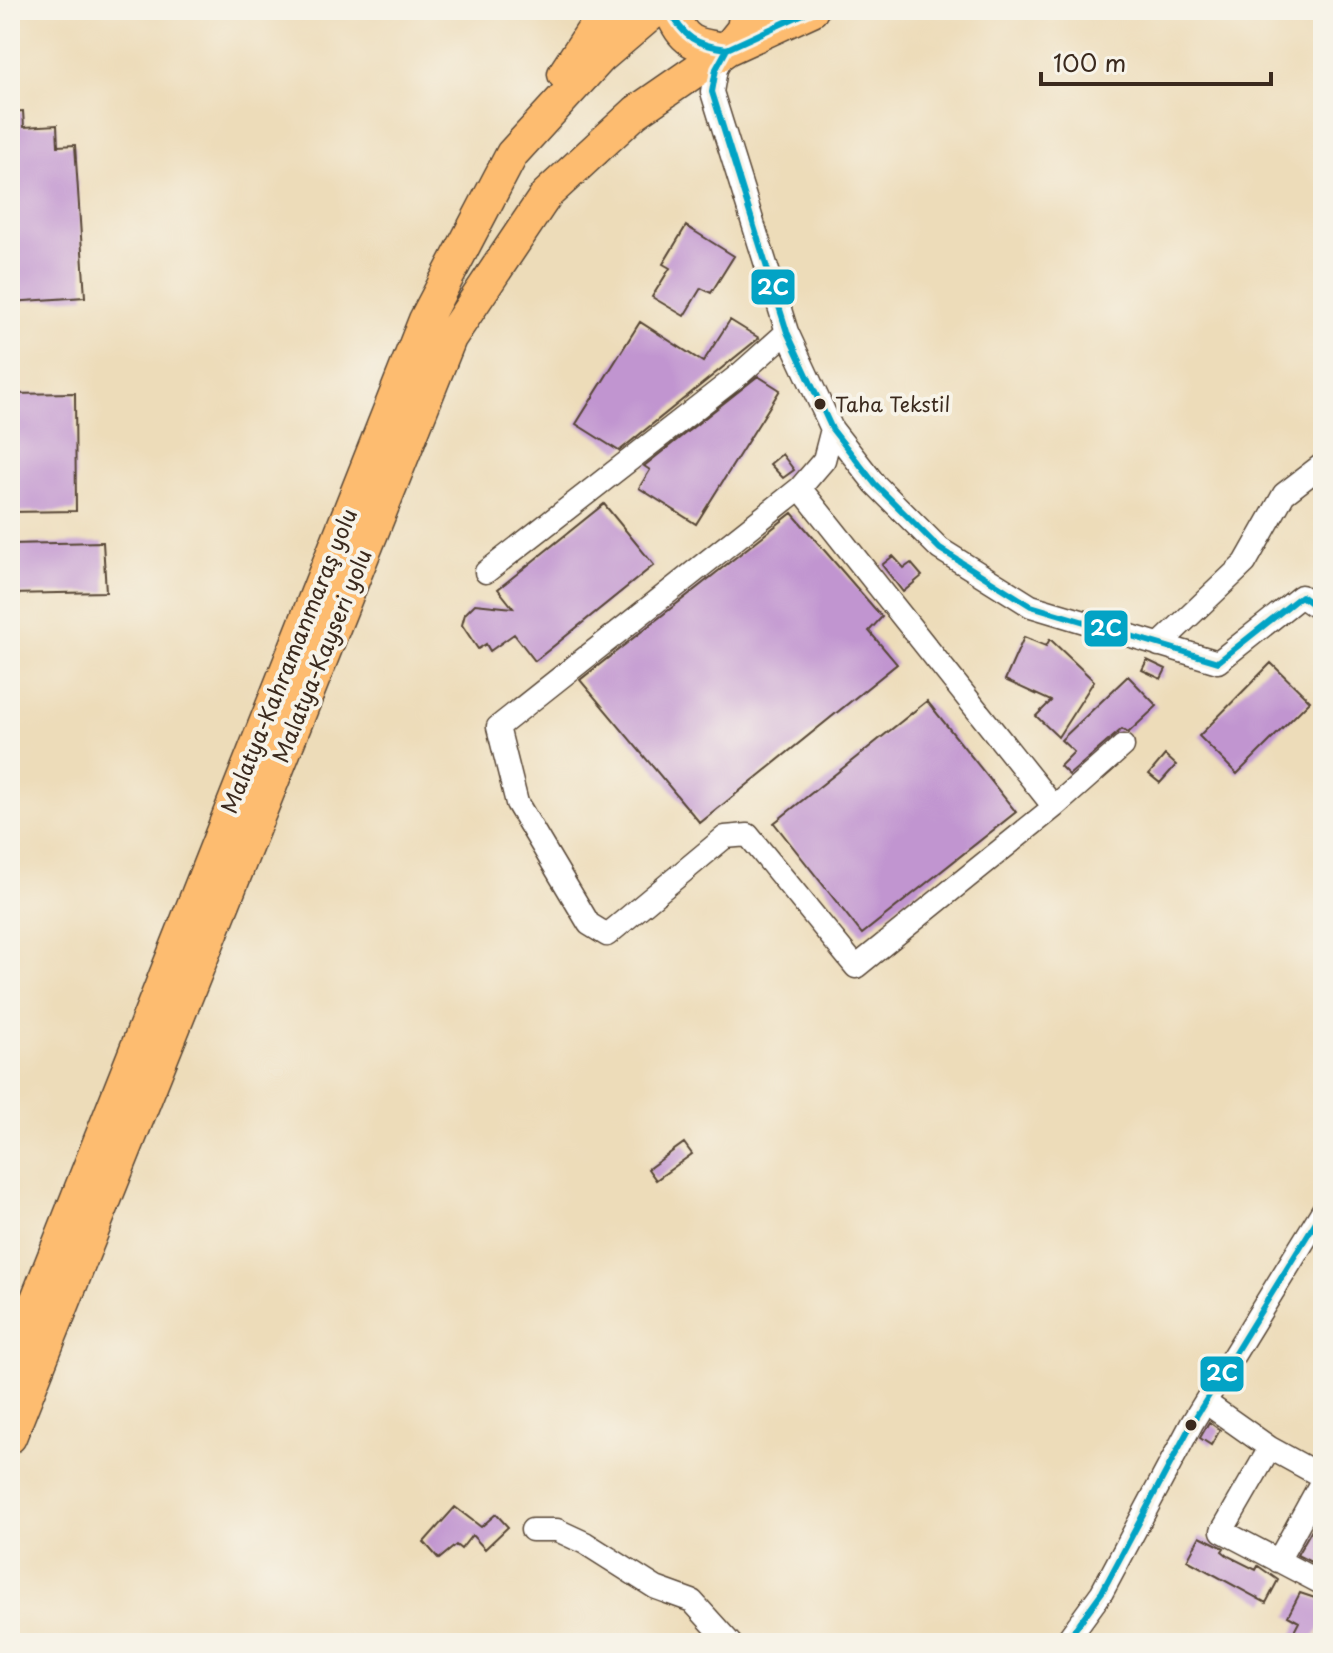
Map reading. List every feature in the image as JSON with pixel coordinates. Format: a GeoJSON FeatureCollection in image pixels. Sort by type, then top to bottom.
{"type":"FeatureCollection","features":[{"type":"Feature","properties":{"kind":"highway"},"geometry":{"type":"LineString","coordinates":[[512,154],[606,10]]}},
{"type":"Feature","properties":{"kind":"highway","name":"Malatya-Kahramanmaraş yolu"},"geometry":{"type":"LineString","coordinates":[[72,1249],[425,320],[512,154],[601,57],[656,10]]}},
{"type":"Feature","properties":{"kind":"highway"},"geometry":{"type":"LineString","coordinates":[[670,10],[679,30],[695,45],[727,49],[743,29],[746,10]]}},
{"type":"Feature","properties":{"kind":"highway","name":"Malatya-Kayseri yolu"},"geometry":{"type":"LineString","coordinates":[[10,1437],[26,1353],[450,338],[546,195],[636,112],[727,49],[812,10]]}},
{"type":"Feature","properties":{"kind":"street"},"geometry":{"type":"LineString","coordinates":[[727,49],[716,69],[712,92],[787,332],[832,429],[875,484],[940,549],[1031,606],[1218,662],[1301,596],[1323,612]]}},
{"type":"Feature","properties":{"kind":"street"},"geometry":{"type":"LineString","coordinates":[[486,572],[740,374],[787,332]]}},
{"type":"Feature","properties":{"kind":"street"},"geometry":{"type":"LineString","coordinates":[[832,429],[824,460],[800,488],[498,727],[517,803],[589,924],[607,935],[725,837],[748,835],[856,967],[1054,807],[1123,746]]}},
{"type":"Feature","properties":{"kind":"street"},"geometry":{"type":"LineString","coordinates":[[1159,645],[1245,563],[1284,494],[1323,464]]}},
{"type":"Feature","properties":{"kind":"street"},"geometry":{"type":"LineString","coordinates":[[800,488],[1054,807]]}},
{"type":"Feature","properties":{"kind":"street"},"geometry":{"type":"LineString","coordinates":[[1065,1643],[1102,1592],[1205,1402],[1323,1210]]}},
{"type":"Feature","properties":{"kind":"street"},"geometry":{"type":"LineString","coordinates":[[1205,1402],[1270,1448],[1323,1478],[1278,1561]]}},
{"type":"Feature","properties":{"kind":"street"},"geometry":{"type":"LineString","coordinates":[[1270,1448],[1222,1531],[1323,1584]]}},
{"type":"Feature","properties":{"kind":"street"},"geometry":{"type":"LineString","coordinates":[[532,1530],[557,1530],[585,1543],[656,1588],[692,1601],[730,1643]]}},
{"type":"Feature","properties":{"kind":"building"},"geometry":{"type":"Polygon","coordinates":[[[23,111],[24,127],[57,125],[58,146],[75,145],[85,297],[10,302],[10,112],[23,111]]]}},
{"type":"Feature","properties":{"kind":"building"},"geometry":{"type":"Polygon","coordinates":[[[686,226],[734,256],[711,293],[701,288],[684,316],[652,297],[670,268],[663,264],[686,226]]]}},
{"type":"Feature","properties":{"kind":"building"},"geometry":{"type":"Polygon","coordinates":[[[730,320],[759,338],[619,451],[576,424],[640,322],[703,362],[730,320]]]}},
{"type":"Feature","properties":{"kind":"building"},"geometry":{"type":"Polygon","coordinates":[[[758,376],[780,390],[696,524],[639,488],[650,470],[644,466],[758,376]]]}},
{"type":"Feature","properties":{"kind":"building"},"geometry":{"type":"Polygon","coordinates":[[[75,393],[76,511],[10,512],[10,394],[75,393]]]}},
{"type":"Feature","properties":{"kind":"building"},"geometry":{"type":"Polygon","coordinates":[[[782,454],[794,470],[783,478],[770,464],[782,454]]]}},
{"type":"Feature","properties":{"kind":"building"},"geometry":{"type":"Polygon","coordinates":[[[604,504],[654,565],[535,661],[514,634],[490,651],[486,644],[478,649],[462,625],[465,614],[475,604],[513,608],[498,589],[604,504]]]}},
{"type":"Feature","properties":{"kind":"building"},"geometry":{"type":"Polygon","coordinates":[[[792,513],[882,617],[869,631],[897,664],[700,823],[580,680],[792,513]]]}},
{"type":"Feature","properties":{"kind":"building"},"geometry":{"type":"Polygon","coordinates":[[[103,542],[106,592],[10,594],[10,544],[103,542]]]}},
{"type":"Feature","properties":{"kind":"building"},"geometry":{"type":"Polygon","coordinates":[[[893,556],[904,568],[911,563],[922,576],[903,592],[882,565],[893,556]]]}},
{"type":"Feature","properties":{"kind":"building"},"geometry":{"type":"Polygon","coordinates":[[[1024,637],[1046,646],[1050,639],[1094,681],[1058,737],[1036,716],[1051,701],[1005,680],[1024,637]]]}},
{"type":"Feature","properties":{"kind":"building"},"geometry":{"type":"Polygon","coordinates":[[[1147,660],[1166,669],[1161,679],[1142,670],[1147,660]]]}},
{"type":"Feature","properties":{"kind":"building"},"geometry":{"type":"Polygon","coordinates":[[[1271,663],[1310,701],[1237,774],[1199,736],[1271,663]]]}},
{"type":"Feature","properties":{"kind":"building"},"geometry":{"type":"Polygon","coordinates":[[[1128,676],[1157,706],[1128,733],[1122,729],[1069,775],[1060,766],[1074,752],[1061,740],[1128,676]]]}},
{"type":"Feature","properties":{"kind":"building"},"geometry":{"type":"Polygon","coordinates":[[[927,701],[1016,812],[862,934],[774,823],[927,701]]]}},
{"type":"Feature","properties":{"kind":"building"},"geometry":{"type":"Polygon","coordinates":[[[1165,755],[1176,765],[1160,783],[1149,774],[1165,755]]]}},
{"type":"Feature","properties":{"kind":"building"},"geometry":{"type":"Polygon","coordinates":[[[684,1143],[692,1154],[656,1180],[648,1169],[684,1143]]]}},
{"type":"Feature","properties":{"kind":"building"},"geometry":{"type":"Polygon","coordinates":[[[1209,1422],[1220,1430],[1211,1445],[1200,1438],[1209,1422]]]}},
{"type":"Feature","properties":{"kind":"building"},"geometry":{"type":"Polygon","coordinates":[[[455,1507],[481,1527],[496,1514],[508,1527],[485,1549],[472,1535],[461,1549],[456,1545],[439,1559],[424,1542],[455,1507]]]}},
{"type":"Feature","properties":{"kind":"building"},"geometry":{"type":"Polygon","coordinates":[[[1312,1529],[1323,1535],[1323,1560],[1319,1566],[1297,1555],[1312,1529]]]}},
{"type":"Feature","properties":{"kind":"building"},"geometry":{"type":"Polygon","coordinates":[[[1200,1536],[1224,1548],[1222,1551],[1228,1556],[1256,1570],[1258,1566],[1278,1580],[1266,1603],[1187,1560],[1200,1536]]]}},
{"type":"Feature","properties":{"kind":"building"},"geometry":{"type":"Polygon","coordinates":[[[1300,1593],[1321,1600],[1323,1624],[1310,1643],[1288,1643],[1299,1622],[1288,1616],[1300,1593]]]}},
{"type":"Feature","properties":{"kind":"transit line","name":"2C"},"geometry":{"type":"LineString","coordinates":[[670,10],[686,34],[707,45],[727,49]]}},
{"type":"Feature","properties":{"kind":"transit line","name":"2C"},"geometry":{"type":"LineString","coordinates":[[727,49],[812,10]]}},
{"type":"Feature","properties":{"kind":"transit line","name":"2C"},"geometry":{"type":"LineString","coordinates":[[727,49],[716,69],[712,92],[787,332],[832,429],[875,484],[940,549],[1031,606],[1218,662],[1301,596],[1323,612]]}},
{"type":"Feature","properties":{"kind":"transit line","name":"2C"},"geometry":{"type":"LineString","coordinates":[[1065,1643],[1102,1592],[1192,1423],[1323,1210]]}},
{"type":"Feature","properties":{"kind":"place","name":"Taha Tekstil"},"geometry":{"type":"Point","coordinates":[820,404]}}]}
